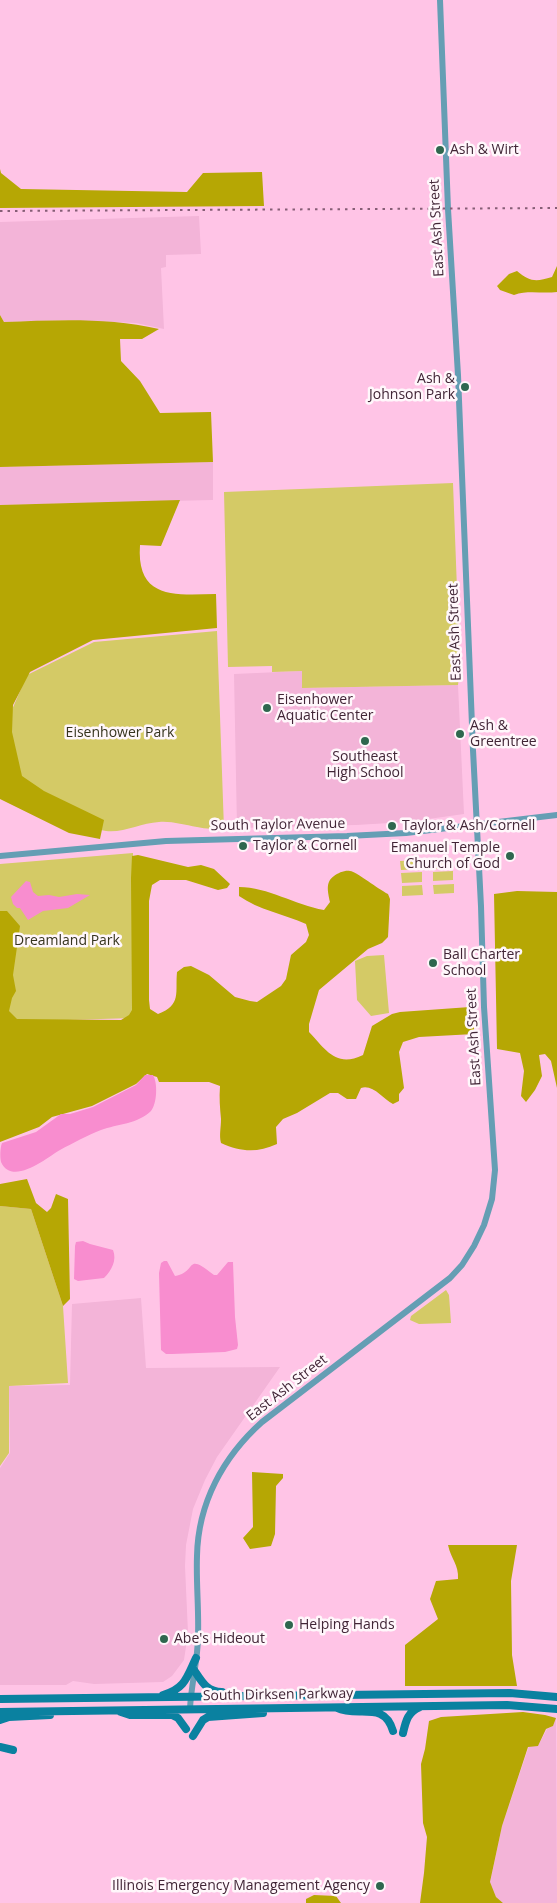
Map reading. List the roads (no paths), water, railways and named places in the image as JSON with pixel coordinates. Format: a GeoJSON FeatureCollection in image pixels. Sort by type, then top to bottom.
{"type":"FeatureCollection","features":[{"type":"Feature","properties":{"kind":"main road"},"geometry":{"type":"LineString","coordinates":[[154,1697],[169,1693],[181,1686],[187,1679],[196,1658]]}},
{"type":"Feature","properties":{"kind":"main road"},"geometry":{"type":"LineString","coordinates":[[194,1670],[204,1685],[214,1691],[286,1691],[324,1695]]}},
{"type":"Feature","properties":{"kind":"main road","name":"South Dirksen Parkway"},"geometry":{"type":"LineString","coordinates":[[0,1699],[510,1693],[557,1697]]}},
{"type":"Feature","properties":{"kind":"main road","name":"South Dirksen Parkway"},"geometry":{"type":"LineString","coordinates":[[0,1712],[507,1704],[557,1709]]}},
{"type":"Feature","properties":{"kind":"main road"},"geometry":{"type":"LineString","coordinates":[[404,1733],[410,1713],[426,1706]]}},
{"type":"Feature","properties":{"kind":"main road"},"geometry":{"type":"LineString","coordinates":[[335,1707],[346,1712],[377,1712],[386,1716],[393,1730]]}},
{"type":"Feature","properties":{"kind":"main road"},"geometry":{"type":"LineString","coordinates":[[193,1736],[202,1720],[208,1717],[266,1713],[289,1708]]}},
{"type":"Feature","properties":{"kind":"main road"},"geometry":{"type":"LineString","coordinates":[[0,1720],[44,1716],[69,1710]]}},
{"type":"Feature","properties":{"kind":"main road"},"geometry":{"type":"LineString","coordinates":[[115,1710],[130,1715],[172,1715],[178,1718],[186,1729]]}},
{"type":"Feature","properties":{"kind":"main road"},"geometry":{"type":"LineString","coordinates":[[0,1748],[13,1750]]}},
{"type":"Feature","properties":{"kind":"street","name":"East Ash Street"},"geometry":{"type":"LineString","coordinates":[[190,1709],[198,1637],[196,1558],[199,1533],[216,1479],[242,1441],[262,1422],[446,1282],[462,1265],[474,1246],[487,1218],[492,1199],[495,1170],[484,1007],[458,375],[448,209],[440,0]]}},
{"type":"Feature","properties":{"kind":"street","name":"South Taylor Avenue"},"geometry":{"type":"LineString","coordinates":[[0,856],[166,841],[406,833],[557,815]]}},
{"type":"Feature","properties":{"kind":"railway"},"geometry":{"type":"LineString","coordinates":[[0,211],[557,208]]}},
{"type":"Feature","properties":{"kind":"place","name":"Ash & Wirt"},"geometry":{"type":"Point","coordinates":[440,150]}},
{"type":"Feature","properties":{"kind":"place","name":"Ash & Johnson Park"},"geometry":{"type":"Point","coordinates":[465,387]}},
{"type":"Feature","properties":{"kind":"place","name":"Eisenhower Aquatic Center"},"geometry":{"type":"Point","coordinates":[267,708]}},
{"type":"Feature","properties":{"kind":"place","name":"Ash & Greentree"},"geometry":{"type":"Point","coordinates":[460,734]}},
{"type":"Feature","properties":{"kind":"place","name":"Southeast High School"},"geometry":{"type":"Point","coordinates":[365,741]}},
{"type":"Feature","properties":{"kind":"place","name":"Taylor & Ash/Cornell"},"geometry":{"type":"Point","coordinates":[392,826]}},
{"type":"Feature","properties":{"kind":"place","name":"Taylor & Cornell"},"geometry":{"type":"Point","coordinates":[243,846]}},
{"type":"Feature","properties":{"kind":"place","name":"Emanuel Temple Church of God"},"geometry":{"type":"Point","coordinates":[510,856]}},
{"type":"Feature","properties":{"kind":"place","name":"Ball Charter School"},"geometry":{"type":"Point","coordinates":[433,963]}},
{"type":"Feature","properties":{"kind":"place","name":"Helping Hands"},"geometry":{"type":"Point","coordinates":[289,1625]}},
{"type":"Feature","properties":{"kind":"place","name":"Abe's Hideout"},"geometry":{"type":"Point","coordinates":[164,1639]}},
{"type":"Feature","properties":{"kind":"place","name":"Illinois Emergency Management Agency"},"geometry":{"type":"Point","coordinates":[380,1886]}},
{"type":"Feature","properties":{"kind":"park label","name":"Eisenhower Park"},"geometry":{"type":"Point","coordinates":[120,733]}},
{"type":"Feature","properties":{"kind":"park label","name":"Dreamland Park"},"geometry":{"type":"Point","coordinates":[67,941]}}]}
